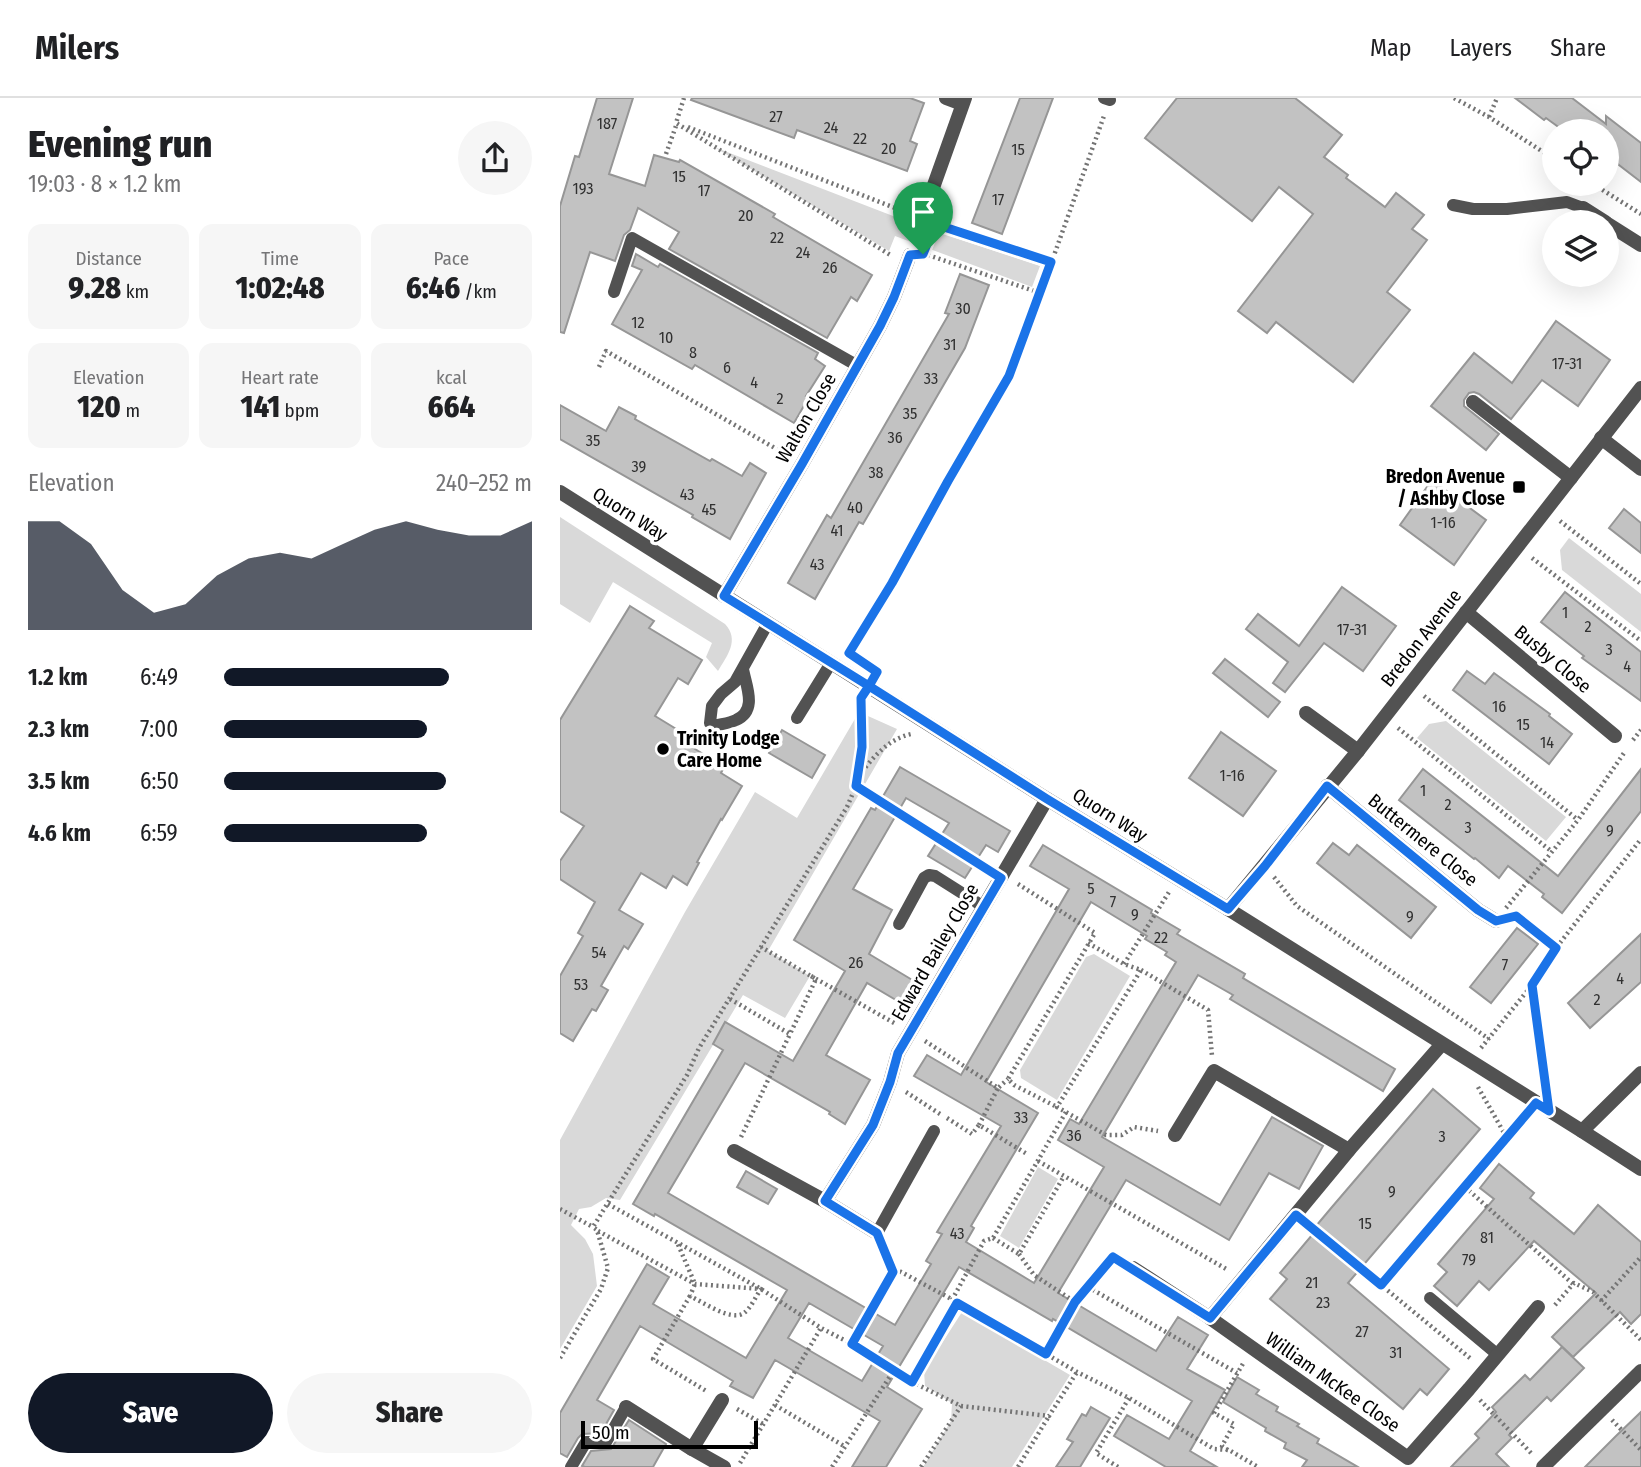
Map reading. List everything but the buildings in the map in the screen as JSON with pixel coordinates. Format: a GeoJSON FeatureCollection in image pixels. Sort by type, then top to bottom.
{"type":"FeatureCollection","features":[{"type":"Feature","properties":{"kind":"street"},"geometry":{"type":"LineString","coordinates":[[916,213],[964,101],[946,98]]}},
{"type":"Feature","properties":{"kind":"street"},"geometry":{"type":"LineString","coordinates":[[1619,231],[1641,245]]}},
{"type":"Feature","properties":{"kind":"street","name":"Walton Close"},"geometry":{"type":"LineString","coordinates":[[724,596],[888,311],[910,255]]}},
{"type":"Feature","properties":{"kind":"street","name":"Bredon Avenue"},"geometry":{"type":"LineString","coordinates":[[1228,909],[1358,751],[1641,388]]}},
{"type":"Feature","properties":{"kind":"street"},"geometry":{"type":"LineString","coordinates":[[1473,402],[1571,478]]}},
{"type":"Feature","properties":{"kind":"street"},"geometry":{"type":"LineString","coordinates":[[1601,438],[1641,469]]}},
{"type":"Feature","properties":{"kind":"street","name":"Quorn Way"},"geometry":{"type":"LineString","coordinates":[[560,492],[1641,1169]]}},
{"type":"Feature","properties":{"kind":"street","name":"Busby Close"},"geometry":{"type":"LineString","coordinates":[[1466,612],[1615,736]]}},
{"type":"Feature","properties":{"kind":"street"},"geometry":{"type":"LineString","coordinates":[[1306,713],[1358,751]]}},
{"type":"Feature","properties":{"kind":"street","name":"Buttermere Close"},"geometry":{"type":"LineString","coordinates":[[1327,786],[1478,910],[1496,921]]}},
{"type":"Feature","properties":{"kind":"street","name":"Edward Bailey Close"},"geometry":{"type":"LineString","coordinates":[[825,1201],[873,1125],[898,1053],[1047,799]]}},
{"type":"Feature","properties":{"kind":"street"},"geometry":{"type":"LineString","coordinates":[[1210,1318],[1349,1150],[1442,1044]]}},
{"type":"Feature","properties":{"kind":"street"},"geometry":{"type":"LineString","coordinates":[[1175,1135],[1214,1071],[1349,1150]]}},
{"type":"Feature","properties":{"kind":"street"},"geometry":{"type":"LineString","coordinates":[[1582,1130],[1641,1073]]}},
{"type":"Feature","properties":{"kind":"street"},"geometry":{"type":"LineString","coordinates":[[734,1150],[877,1233]]}},
{"type":"Feature","properties":{"kind":"street","name":"William McKee Close"},"geometry":{"type":"LineString","coordinates":[[1133,1268],[1210,1318],[1408,1458],[1538,1307]]}},
{"type":"Feature","properties":{"kind":"street"},"geometry":{"type":"LineString","coordinates":[[1543,1466],[1641,1371]]}},
{"type":"Feature","properties":{"kind":"street"},"geometry":{"type":"LineString","coordinates":[[692,1449],[722,1400]]}},
{"type":"Feature","properties":{"kind":"street"},"geometry":{"type":"LineString","coordinates":[[626,1408],[724,1467]]}},
{"type":"Feature","properties":{"kind":"lane"},"geometry":{"type":"LineString","coordinates":[[1453,205],[1473,209],[1507,209],[1567,202],[1583,208]]}},
{"type":"Feature","properties":{"kind":"lane"},"geometry":{"type":"LineString","coordinates":[[614,292],[632,238],[858,366]]}},
{"type":"Feature","properties":{"kind":"lane"},"geometry":{"type":"LineString","coordinates":[[743,669],[768,623]]}},
{"type":"Feature","properties":{"kind":"lane"},"geometry":{"type":"LineString","coordinates":[[797,718],[831,663]]}},
{"type":"Feature","properties":{"kind":"lane"},"geometry":{"type":"LineString","coordinates":[[899,924],[924,877],[929,875],[984,906]]}},
{"type":"Feature","properties":{"kind":"lane"},"geometry":{"type":"LineString","coordinates":[[877,1233],[934,1130]]}},
{"type":"Feature","properties":{"kind":"lane"},"geometry":{"type":"LineString","coordinates":[[1430,1298],[1498,1355]]}},
{"type":"Feature","properties":{"kind":"lane"},"geometry":{"type":"LineString","coordinates":[[571,1467],[586,1442],[606,1441],[626,1408]]}},
{"type":"Feature","properties":{"kind":"path"},"geometry":{"type":"LineString","coordinates":[[666,154],[684,98]]}},
{"type":"Feature","properties":{"kind":"path"},"geometry":{"type":"LineString","coordinates":[[1454,98],[1542,151]]}},
{"type":"Feature","properties":{"kind":"path"},"geometry":{"type":"LineString","coordinates":[[1489,117],[1497,98]]}},
{"type":"Feature","properties":{"kind":"path"},"geometry":{"type":"LineString","coordinates":[[858,659],[849,653],[892,583],[1009,376],[1107,99]]}},
{"type":"Feature","properties":{"kind":"path"},"geometry":{"type":"LineString","coordinates":[[676,123],[916,213],[935,224],[1051,262]]}},
{"type":"Feature","properties":{"kind":"path"},"geometry":{"type":"LineString","coordinates":[[676,123],[892,256],[895,249]]}},
{"type":"Feature","properties":{"kind":"path"},"geometry":{"type":"LineString","coordinates":[[1612,196],[1638,213],[1641,203]]}},
{"type":"Feature","properties":{"kind":"path"},"geometry":{"type":"LineString","coordinates":[[935,224],[923,254],[1040,293]]}},
{"type":"Feature","properties":{"kind":"path"},"geometry":{"type":"LineString","coordinates":[[599,367],[606,351],[802,464]]}},
{"type":"Feature","properties":{"kind":"path"},"geometry":{"type":"LineString","coordinates":[[1546,509],[1641,584]]}},
{"type":"Feature","properties":{"kind":"path"},"geometry":{"type":"LineString","coordinates":[[1517,547],[1641,641]]}},
{"type":"Feature","properties":{"kind":"path"},"geometry":{"type":"LineString","coordinates":[[1410,684],[1577,820]]}},
{"type":"Feature","properties":{"kind":"path"},"geometry":{"type":"LineString","coordinates":[[857,783],[862,747],[861,698],[869,686]]}},
{"type":"Feature","properties":{"kind":"path"},"geometry":{"type":"LineString","coordinates":[[1386,715],[1405,735],[1551,851]]}},
{"type":"Feature","properties":{"kind":"path"},"geometry":{"type":"LineString","coordinates":[[560,1358],[601,1289],[608,1268],[595,1229],[687,1074],[699,1048],[847,807],[857,783],[879,751],[905,735],[937,729]]}},
{"type":"Feature","properties":{"kind":"path"},"geometry":{"type":"LineString","coordinates":[[1496,921],[1577,820],[1641,730]]}},
{"type":"Feature","properties":{"kind":"path"},"geometry":{"type":"LineString","coordinates":[[857,783],[1001,878],[1016,883],[1095,933],[1008,1079],[998,1088],[972,1135],[890,1082]]}},
{"type":"Feature","properties":{"kind":"path"},"geometry":{"type":"LineString","coordinates":[[1507,1138],[1465,1058],[1489,1039],[1641,839]]}},
{"type":"Feature","properties":{"kind":"path"},"geometry":{"type":"LineString","coordinates":[[1265,866],[1297,906],[1489,1039]]}},
{"type":"Feature","properties":{"kind":"path"},"geometry":{"type":"LineString","coordinates":[[1124,964],[1178,880]]}},
{"type":"Feature","properties":{"kind":"path"},"geometry":{"type":"LineString","coordinates":[[1496,921],[1516,916],[1556,948]]}},
{"type":"Feature","properties":{"kind":"path"},"geometry":{"type":"LineString","coordinates":[[1088,943],[1124,964],[1141,970],[1208,1010],[1214,1071]]}},
{"type":"Feature","properties":{"kind":"path"},"geometry":{"type":"LineString","coordinates":[[761,947],[910,1032],[998,1088]]}},
{"type":"Feature","properties":{"kind":"path"},"geometry":{"type":"LineString","coordinates":[[1057,1107],[1141,970]]}},
{"type":"Feature","properties":{"kind":"path"},"geometry":{"type":"LineString","coordinates":[[734,1150],[816,979],[811,976]]}},
{"type":"Feature","properties":{"kind":"path"},"geometry":{"type":"LineString","coordinates":[[1381,1285],[1507,1138],[1543,1107],[1532,985]]}},
{"type":"Feature","properties":{"kind":"path"},"geometry":{"type":"LineString","coordinates":[[730,999],[790,1034]]}},
{"type":"Feature","properties":{"kind":"path"},"geometry":{"type":"LineString","coordinates":[[1008,1079],[1014,1085],[1106,1135],[1122,1135],[1135,1127],[1175,1135]]}},
{"type":"Feature","properties":{"kind":"path"},"geometry":{"type":"LineString","coordinates":[[912,1382],[984,1241],[993,1238],[1066,1112]]}},
{"type":"Feature","properties":{"kind":"path"},"geometry":{"type":"LineString","coordinates":[[979,1125],[1027,1154]]}},
{"type":"Feature","properties":{"kind":"path"},"geometry":{"type":"LineString","coordinates":[[1038,1161],[1242,1279]]}},
{"type":"Feature","properties":{"kind":"path"},"geometry":{"type":"LineString","coordinates":[[1019,1254],[1064,1176]]}},
{"type":"Feature","properties":{"kind":"path"},"geometry":{"type":"LineString","coordinates":[[1465,1187],[1573,1284],[1593,1292],[1641,1340]]}},
{"type":"Feature","properties":{"kind":"path"},"geometry":{"type":"LineString","coordinates":[[608,1204],[761,1289],[912,1382],[961,1405],[1049,1416]]}},
{"type":"Feature","properties":{"kind":"path"},"geometry":{"type":"LineString","coordinates":[[560,1209],[695,1284],[761,1289]]}},
{"type":"Feature","properties":{"kind":"path"},"geometry":{"type":"LineString","coordinates":[[1296,1215],[1485,1371]]}},
{"type":"Feature","properties":{"kind":"path"},"geometry":{"type":"LineString","coordinates":[[852,1344],[893,1272],[877,1233]]}},
{"type":"Feature","properties":{"kind":"path"},"geometry":{"type":"LineString","coordinates":[[993,1238],[1019,1254],[1034,1275],[1075,1302]]}},
{"type":"Feature","properties":{"kind":"path"},"geometry":{"type":"LineString","coordinates":[[676,1241],[695,1284],[653,1359],[763,1424]]}},
{"type":"Feature","properties":{"kind":"path"},"geometry":{"type":"LineString","coordinates":[[1601,1301],[1641,1256]]}},
{"type":"Feature","properties":{"kind":"path"},"geometry":{"type":"LineString","coordinates":[[1046,1354],[1075,1302],[1113,1257],[1133,1268]]}},
{"type":"Feature","properties":{"kind":"path"},"geometry":{"type":"LineString","coordinates":[[890,1266],[1077,1372],[1129,1398],[1214,1449],[1229,1450]]}},
{"type":"Feature","properties":{"kind":"path"},"geometry":{"type":"LineString","coordinates":[[1538,1307],[1549,1313],[1573,1284]]}},
{"type":"Feature","properties":{"kind":"path"},"geometry":{"type":"LineString","coordinates":[[1087,1287],[1237,1373]]}},
{"type":"Feature","properties":{"kind":"path"},"geometry":{"type":"LineString","coordinates":[[690,1296],[736,1316],[746,1312],[761,1289]]}},
{"type":"Feature","properties":{"kind":"path"},"geometry":{"type":"LineString","coordinates":[[737,1467],[821,1328]]}},
{"type":"Feature","properties":{"kind":"path"},"geometry":{"type":"LineString","coordinates":[[1252,1348],[1214,1413],[1234,1424],[1222,1446],[1258,1467]]}},
{"type":"Feature","properties":{"kind":"path"},"geometry":{"type":"LineString","coordinates":[[832,1467],[894,1370]]}},
{"type":"Feature","properties":{"kind":"path"},"geometry":{"type":"LineString","coordinates":[[1018,1467],[1077,1372]]}},
{"type":"Feature","properties":{"kind":"path"},"geometry":{"type":"LineString","coordinates":[[1469,1389],[1543,1466]]}},
{"type":"Feature","properties":{"kind":"path"},"geometry":{"type":"LineString","coordinates":[[1114,1466],[1096,1452],[1129,1398]]}},
{"type":"Feature","properties":{"kind":"path"},"geometry":{"type":"LineString","coordinates":[[775,1405],[844,1446]]}},
{"type":"Feature","properties":{"kind":"path"},"geometry":{"type":"LineString","coordinates":[[921,1467],[961,1405]]}},
{"type":"Feature","properties":{"kind":"path"},"geometry":{"type":"LineString","coordinates":[[1601,1409],[1641,1450]]}},
{"type":"Feature","properties":{"kind":"shaded area"},"geometry":{"type":"Polygon","coordinates":[[[714,147],[919,226],[1040,266],[1032,287],[895,236],[889,251],[714,147]]]}},
{"type":"Feature","properties":{"kind":"shaded area"},"geometry":{"type":"Polygon","coordinates":[[[560,517],[725,624],[732,636],[732,642],[718,671],[706,657],[712,643],[613,582],[590,623],[560,604],[560,517]]]}},
{"type":"Feature","properties":{"kind":"shaded area"},"geometry":{"type":"Polygon","coordinates":[[[1569,538],[1641,594],[1641,632],[1562,570],[1560,550],[1569,538]]]}},
{"type":"Feature","properties":{"kind":"shaded area"},"geometry":{"type":"Polygon","coordinates":[[[859,712],[897,729],[768,951],[810,976],[785,1018],[743,995],[620,1200],[606,1198],[591,1207],[579,1209],[571,1225],[585,1239],[593,1254],[597,1286],[560,1349],[560,1140],[685,912],[755,792],[797,818],[859,712]]]}},
{"type":"Feature","properties":{"kind":"shaded area"},"geometry":{"type":"Polygon","coordinates":[[[1446,721],[1566,817],[1546,841],[1417,738],[1429,724],[1446,721]]]}},
{"type":"Feature","properties":{"kind":"shaded area"},"geometry":{"type":"Polygon","coordinates":[[[1094,954],[1130,976],[1057,1100],[1021,1078],[1020,1070],[1086,957],[1094,954]]]}},
{"type":"Feature","properties":{"kind":"shaded area"},"geometry":{"type":"Polygon","coordinates":[[[1038,1167],[1058,1179],[1019,1248],[1000,1236],[1038,1167]]]}},
{"type":"Feature","properties":{"kind":"shaded area"},"geometry":{"type":"Polygon","coordinates":[[[962,1312],[1070,1375],[1012,1467],[923,1467],[951,1421],[952,1403],[925,1386],[924,1371],[962,1312]]]}},
{"type":"Feature","properties":{"kind":"place","name":"Bredon Avenue / Ashby Close"},"geometry":{"type":"Point","coordinates":[1519,487]}},
{"type":"Feature","properties":{"kind":"place","name":"Trinity Lodge Care Home"},"geometry":{"type":"Point","coordinates":[663,749]}},
{"type":"Feature","properties":{"kind":"route"},"geometry":{"type":"LineString","coordinates":[[923,254],[910,255],[880,326],[724,596],[869,686],[861,698],[862,747],[856,786],[1001,878],[898,1053],[873,1125],[825,1201],[877,1233],[893,1272],[852,1344],[912,1382],[957,1303],[1046,1354],[1075,1302],[1113,1257],[1210,1318],[1296,1215],[1381,1285],[1536,1103],[1549,1111],[1532,985],[1556,948],[1516,916],[1496,921],[1478,910],[1327,786],[1228,909],[869,686],[877,672],[849,653],[892,583],[1009,376],[1051,262],[935,224],[923,254]]}}]}
